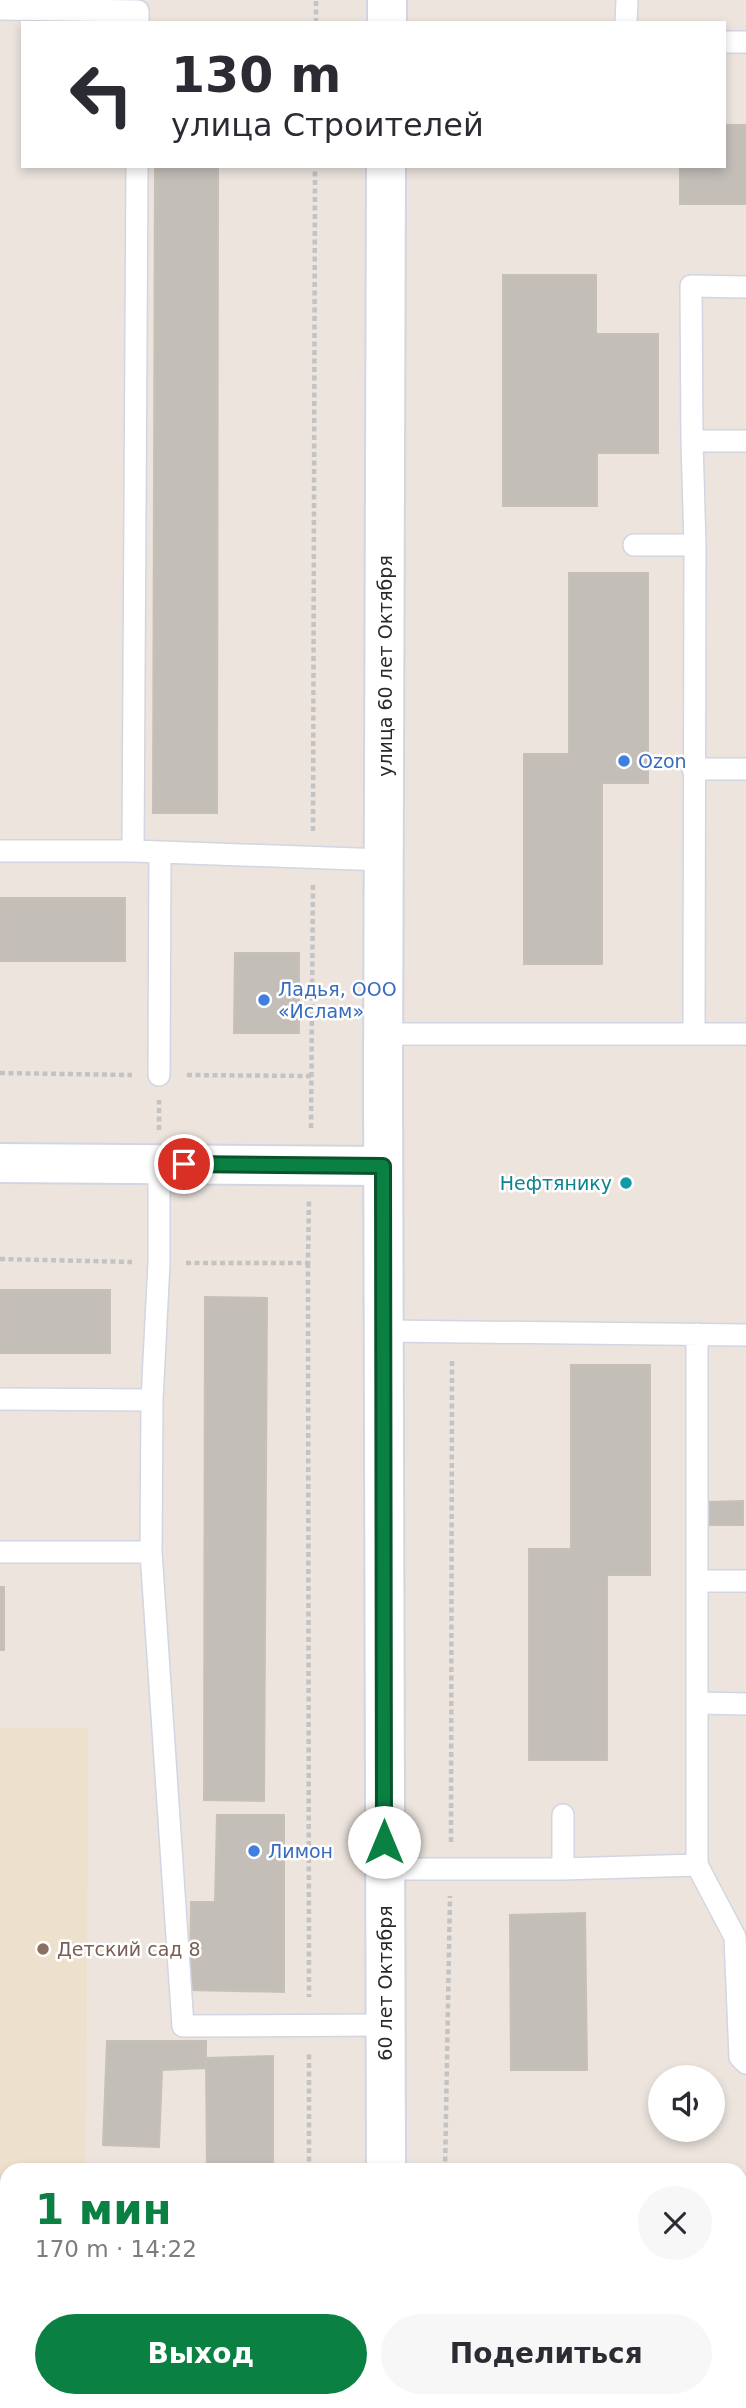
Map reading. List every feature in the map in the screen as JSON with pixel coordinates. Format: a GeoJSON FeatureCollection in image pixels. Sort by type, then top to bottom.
{"type":"FeatureCollection","features":[{"type":"Feature","properties":{"kind":"main road"},"geometry":{"type":"LineString","coordinates":[[387,0],[387,21]]}},
{"type":"Feature","properties":{"kind":"main road","name":"улица 60 лет Октября"},"geometry":{"type":"LineString","coordinates":[[383,1166],[386,168]]}},
{"type":"Feature","properties":{"kind":"main road"},"geometry":{"type":"LineString","coordinates":[[0,1163],[383,1166]]}},
{"type":"Feature","properties":{"kind":"main road","name":"60 лет Октября"},"geometry":{"type":"LineString","coordinates":[[383,1166],[386,2163]]}},
{"type":"Feature","properties":{"kind":"lane"},"geometry":{"type":"LineString","coordinates":[[626,0],[626,21]]}},
{"type":"Feature","properties":{"kind":"lane"},"geometry":{"type":"LineString","coordinates":[[0,9],[138,11],[138,21]]}},
{"type":"Feature","properties":{"kind":"lane"},"geometry":{"type":"LineString","coordinates":[[726,42],[746,42]]}},
{"type":"Feature","properties":{"kind":"lane"},"geometry":{"type":"LineString","coordinates":[[133,851],[137,168]]}},
{"type":"Feature","properties":{"kind":"lane"},"geometry":{"type":"LineString","coordinates":[[694,1034],[695,545],[691,286],[746,287]]}},
{"type":"Feature","properties":{"kind":"lane"},"geometry":{"type":"LineString","coordinates":[[692,441],[746,441]]}},
{"type":"Feature","properties":{"kind":"lane"},"geometry":{"type":"LineString","coordinates":[[634,545],[695,545]]}},
{"type":"Feature","properties":{"kind":"lane"},"geometry":{"type":"LineString","coordinates":[[693,769],[746,769]]}},
{"type":"Feature","properties":{"kind":"lane"},"geometry":{"type":"LineString","coordinates":[[0,852],[133,851],[384,860]]}},
{"type":"Feature","properties":{"kind":"lane"},"geometry":{"type":"LineString","coordinates":[[159,1075],[160,852]]}},
{"type":"Feature","properties":{"kind":"lane"},"geometry":{"type":"LineString","coordinates":[[384,1034],[746,1034]]}},
{"type":"Feature","properties":{"kind":"lane"},"geometry":{"type":"LineString","coordinates":[[159,1164],[159,1263],[152,1400],[151,1552],[183,2026],[385,2025]]}},
{"type":"Feature","properties":{"kind":"lane"},"geometry":{"type":"LineString","coordinates":[[384,1331],[746,1335]]}},
{"type":"Feature","properties":{"kind":"lane"},"geometry":{"type":"LineString","coordinates":[[697,1334],[697,1865],[735,1937],[740,2057],[746,2063]]}},
{"type":"Feature","properties":{"kind":"lane"},"geometry":{"type":"LineString","coordinates":[[0,1399],[152,1400]]}},
{"type":"Feature","properties":{"kind":"lane"},"geometry":{"type":"LineString","coordinates":[[0,1552],[151,1552]]}},
{"type":"Feature","properties":{"kind":"lane"},"geometry":{"type":"LineString","coordinates":[[698,1581],[746,1581]]}},
{"type":"Feature","properties":{"kind":"lane"},"geometry":{"type":"LineString","coordinates":[[698,1703],[746,1704]]}},
{"type":"Feature","properties":{"kind":"lane"},"geometry":{"type":"LineString","coordinates":[[563,1815],[563,1869]]}},
{"type":"Feature","properties":{"kind":"lane"},"geometry":{"type":"LineString","coordinates":[[384,1869],[563,1869],[697,1865]]}},
{"type":"Feature","properties":{"kind":"path"},"geometry":{"type":"LineString","coordinates":[[316,0],[316,21]]}},
{"type":"Feature","properties":{"kind":"path"},"geometry":{"type":"LineString","coordinates":[[309,2163],[308,1263],[316,168]]}},
{"type":"Feature","properties":{"kind":"path"},"geometry":{"type":"LineString","coordinates":[[159,1075],[159,1164]]}},
{"type":"Feature","properties":{"kind":"path"},"geometry":{"type":"LineString","coordinates":[[0,1259],[308,1263]]}},
{"type":"Feature","properties":{"kind":"path"},"geometry":{"type":"LineString","coordinates":[[446,2163],[451,1869],[452,1332]]}},
{"type":"Feature","properties":{"kind":"shaded area","name":"Детский сад 8"},"geometry":{"type":"Polygon","coordinates":[[[0,1728],[88,1728],[86,2163],[0,2163],[0,1728]]]}},
{"type":"Feature","properties":{"kind":"building"},"geometry":{"type":"Polygon","coordinates":[[[726,125],[746,125],[746,204],[680,204],[680,168],[726,168],[726,125]]]}},
{"type":"Feature","properties":{"kind":"building"},"geometry":{"type":"Polygon","coordinates":[[[155,168],[218,168],[217,813],[153,813],[155,168]]]}},
{"type":"Feature","properties":{"kind":"building"},"geometry":{"type":"Polygon","coordinates":[[[503,275],[596,275],[596,334],[658,334],[658,453],[597,453],[597,506],[503,506],[503,275]]]}},
{"type":"Feature","properties":{"kind":"building"},"geometry":{"type":"Polygon","coordinates":[[[569,573],[648,573],[648,783],[602,783],[602,964],[524,964],[524,754],[569,754],[569,573]]]}},
{"type":"Feature","properties":{"kind":"building"},"geometry":{"type":"Polygon","coordinates":[[[0,898],[125,898],[125,961],[0,961],[0,898]]]}},
{"type":"Feature","properties":{"kind":"building"},"geometry":{"type":"Polygon","coordinates":[[[235,953],[299,953],[299,1033],[234,1033],[235,953]]]}},
{"type":"Feature","properties":{"kind":"building"},"geometry":{"type":"Polygon","coordinates":[[[0,1290],[110,1290],[110,1353],[0,1353],[0,1290]]]}},
{"type":"Feature","properties":{"kind":"building"},"geometry":{"type":"Polygon","coordinates":[[[205,1297],[267,1298],[264,1801],[204,1800],[205,1297]]]}},
{"type":"Feature","properties":{"kind":"building"},"geometry":{"type":"Polygon","coordinates":[[[571,1365],[650,1365],[650,1575],[607,1575],[607,1760],[529,1760],[529,1549],[571,1549],[571,1365]]]}},
{"type":"Feature","properties":{"kind":"building"},"geometry":{"type":"Polygon","coordinates":[[[743,1501],[743,1525],[709,1525],[709,1502],[743,1501]]]}},
{"type":"Feature","properties":{"kind":"building"},"geometry":{"type":"Polygon","coordinates":[[[0,1587],[4,1587],[4,1650],[0,1650],[0,1587]]]}},
{"type":"Feature","properties":{"kind":"building"},"geometry":{"type":"Polygon","coordinates":[[[217,1815],[284,1815],[284,1992],[190,1990],[191,1902],[215,1902],[217,1815]]]}},
{"type":"Feature","properties":{"kind":"building"},"geometry":{"type":"Polygon","coordinates":[[[585,1913],[587,2070],[511,2070],[510,1915],[585,1913]]]}},
{"type":"Feature","properties":{"kind":"building"},"geometry":{"type":"Polygon","coordinates":[[[107,2041],[206,2041],[206,2068],[162,2070],[159,2147],[103,2145],[107,2041]]]}},
{"type":"Feature","properties":{"kind":"building"},"geometry":{"type":"Polygon","coordinates":[[[273,2056],[273,2163],[207,2163],[206,2058],[273,2056]]]}},
{"type":"Feature","properties":{"kind":"place","name":"Ozon"},"geometry":{"type":"Point","coordinates":[624,761]}},
{"type":"Feature","properties":{"kind":"place","name":"Ладья, ООО «Ислам»"},"geometry":{"type":"Point","coordinates":[264,1000]}},
{"type":"Feature","properties":{"kind":"place","name":"Нефтянику"},"geometry":{"type":"Point","coordinates":[626,1183]}},
{"type":"Feature","properties":{"kind":"place","name":"Лимон"},"geometry":{"type":"Point","coordinates":[254,1851]}},
{"type":"Feature","properties":{"kind":"place","name":"Детский сад 8"},"geometry":{"type":"Point","coordinates":[43,1949]}},
{"type":"Feature","properties":{"kind":"route"},"geometry":{"type":"LineString","coordinates":[[184,1164],[383,1166],[384,1842]]}}]}
